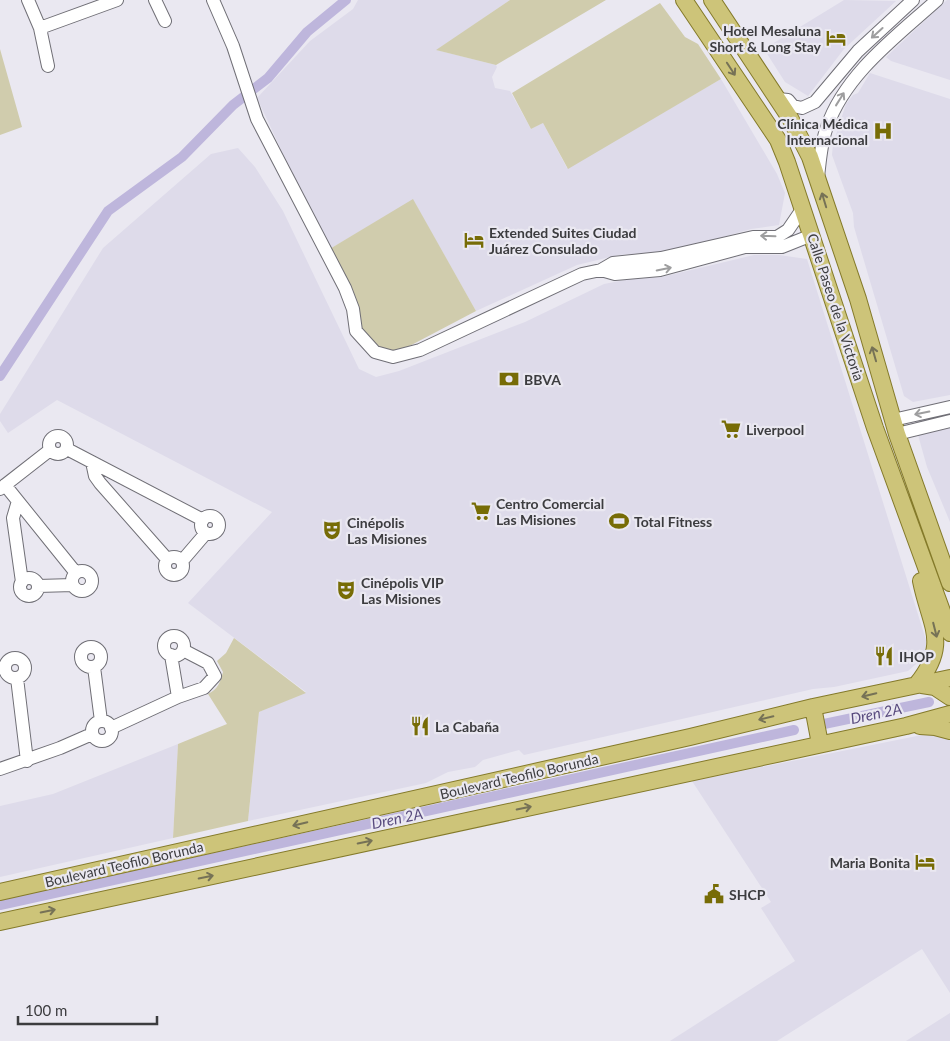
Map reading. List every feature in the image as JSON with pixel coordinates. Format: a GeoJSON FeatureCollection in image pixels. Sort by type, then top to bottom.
{"type":"FeatureCollection","features":[{"type":"Feature","properties":{"kind":"main road","name":"Calle Paseo de la Victoria"},"geometry":{"type":"LineString","coordinates":[[684,0],[778,140],[803,208],[881,447],[950,633]]}},
{"type":"Feature","properties":{"kind":"main road","name":"Calle Paseo de la Victoria"},"geometry":{"type":"LineString","coordinates":[[712,0],[778,99],[803,141],[858,299],[895,427],[927,522],[947,556]]}},
{"type":"Feature","properties":{"kind":"main road"},"geometry":{"type":"LineString","coordinates":[[854,362],[865,374],[872,387],[887,427],[895,427]]}},
{"type":"Feature","properties":{"kind":"main road"},"geometry":{"type":"LineString","coordinates":[[881,447],[895,458],[927,540],[947,556],[950,583]]}},
{"type":"Feature","properties":{"kind":"main road"},"geometry":{"type":"LineString","coordinates":[[917,684],[928,672],[937,656],[938,643],[921,581],[918,549]]}},
{"type":"Feature","properties":{"kind":"main road","name":"Boulevard Teofilo Borunda"},"geometry":{"type":"LineString","coordinates":[[0,892],[690,737],[813,707],[950,678]]}},
{"type":"Feature","properties":{"kind":"main road"},"geometry":{"type":"LineString","coordinates":[[917,684],[935,687],[950,697]]}},
{"type":"Feature","properties":{"kind":"main road"},"geometry":{"type":"LineString","coordinates":[[813,707],[820,744]]}},
{"type":"Feature","properties":{"kind":"main road","name":"Boulevard Teofilo Borunda"},"geometry":{"type":"LineString","coordinates":[[0,922],[906,726],[950,714]]}},
{"type":"Feature","properties":{"kind":"main road"},"geometry":{"type":"LineString","coordinates":[[906,726],[935,727],[950,731]]}},
{"type":"Feature","properties":{"kind":"street"},"geometry":{"type":"LineString","coordinates":[[40,28],[117,0]]}},
{"type":"Feature","properties":{"kind":"street"},"geometry":{"type":"LineString","coordinates":[[155,0],[165,21]]}},
{"type":"Feature","properties":{"kind":"street"},"geometry":{"type":"LineString","coordinates":[[213,0],[233,46],[257,119],[345,288],[353,309],[356,331],[375,352],[393,357],[420,350],[582,274],[601,270],[614,263],[660,258],[753,237],[777,237],[788,230],[803,208]]}},
{"type":"Feature","properties":{"kind":"street"},"geometry":{"type":"LineString","coordinates":[[778,99],[788,100],[798,108],[810,106],[826,91],[858,51],[913,0]]}},
{"type":"Feature","properties":{"kind":"street"},"geometry":{"type":"LineString","coordinates":[[817,179],[826,129],[833,111],[844,94],[871,61],[937,0]]}},
{"type":"Feature","properties":{"kind":"street"},"geometry":{"type":"LineString","coordinates":[[31,1],[40,28],[48,66]]}},
{"type":"Feature","properties":{"kind":"street"},"geometry":{"type":"LineString","coordinates":[[858,51],[871,61]]}},
{"type":"Feature","properties":{"kind":"street"},"geometry":{"type":"LineString","coordinates":[[601,270],[615,274],[660,270],[745,248],[782,248],[812,235]]}},
{"type":"Feature","properties":{"kind":"street"},"geometry":{"type":"LineString","coordinates":[[895,427],[950,407]]}},
{"type":"Feature","properties":{"kind":"street"},"geometry":{"type":"LineString","coordinates":[[895,427],[950,422]]}},
{"type":"Feature","properties":{"kind":"street"},"geometry":{"type":"LineString","coordinates":[[18,501],[13,518],[22,582],[21,590],[27,596],[35,594],[38,586],[74,579],[18,501],[3,487],[50,450],[57,454],[67,449],[92,462],[203,520],[201,526],[206,534],[182,561],[180,572],[172,575],[165,570],[167,560],[100,483],[95,476],[92,462]]}},
{"type":"Feature","properties":{"kind":"street"},"geometry":{"type":"LineString","coordinates":[[178,697],[171,656],[164,648],[166,641],[171,636],[181,639],[183,650]]}},
{"type":"Feature","properties":{"kind":"street"},"geometry":{"type":"LineString","coordinates":[[171,656],[178,655],[183,650]]}},
{"type":"Feature","properties":{"kind":"street"},"geometry":{"type":"LineString","coordinates":[[94,667],[106,724],[110,735],[105,740],[96,739],[92,734],[93,726],[106,724],[204,688],[215,676],[208,663],[183,650]]}},
{"type":"Feature","properties":{"kind":"street"},"geometry":{"type":"LineString","coordinates":[[18,678],[9,676],[2,670],[9,660],[16,658],[22,661],[25,670],[18,678],[27,761]]}},
{"type":"Feature","properties":{"kind":"street"},"geometry":{"type":"LineString","coordinates":[[0,769],[27,761],[92,734]]}},
{"type":"Feature","properties":{"kind":"shaded area"},"geometry":{"type":"Polygon","coordinates":[[[358,0],[510,0],[437,50],[496,65],[497,67],[492,77],[495,88],[510,91],[531,129],[543,123],[567,168],[721,79],[777,174],[785,193],[779,225],[751,229],[674,251],[618,255],[577,265],[476,311],[413,200],[328,250],[257,98],[310,41],[353,9],[358,0]]]}},
{"type":"Feature","properties":{"kind":"shaded area"},"geometry":{"type":"Polygon","coordinates":[[[510,0],[606,0],[496,65],[436,50],[510,0]]]}},
{"type":"Feature","properties":{"kind":"shaded area"},"geometry":{"type":"Polygon","coordinates":[[[844,0],[896,1],[844,49],[808,96],[785,82],[764,49],[844,0]]]}},
{"type":"Feature","properties":{"kind":"shaded area"},"geometry":{"type":"Polygon","coordinates":[[[947,0],[950,0],[950,80],[891,61],[886,57],[947,0]]]}},
{"type":"Feature","properties":{"kind":"shaded area"},"geometry":{"type":"Polygon","coordinates":[[[660,3],[685,37],[698,44],[721,79],[568,169],[543,123],[531,129],[512,93],[660,3]]]}},
{"type":"Feature","properties":{"kind":"shaded area"},"geometry":{"type":"Polygon","coordinates":[[[0,49],[22,127],[0,135],[0,49]]]}},
{"type":"Feature","properties":{"kind":"shaded area"},"geometry":{"type":"Polygon","coordinates":[[[870,73],[950,99],[950,395],[913,402],[904,396],[854,227],[853,213],[832,155],[833,144],[846,104],[853,95],[858,93],[870,73]]]}},
{"type":"Feature","properties":{"kind":"shaded area"},"geometry":{"type":"Polygon","coordinates":[[[238,148],[255,167],[283,211],[359,369],[376,377],[399,371],[525,322],[604,284],[630,279],[662,277],[754,255],[779,255],[807,259],[926,640],[926,650],[922,659],[908,671],[834,687],[813,689],[524,755],[519,750],[483,760],[475,767],[448,772],[426,783],[248,821],[259,712],[306,692],[188,603],[272,512],[57,400],[8,433],[0,421],[0,414],[103,248],[211,154],[238,148]]]}},
{"type":"Feature","properties":{"kind":"shaded area"},"geometry":{"type":"Polygon","coordinates":[[[413,199],[476,311],[400,351],[393,351],[374,344],[365,334],[354,294],[328,250],[413,199]]]}},
{"type":"Feature","properties":{"kind":"shaded area"},"geometry":{"type":"Polygon","coordinates":[[[950,428],[950,522],[927,467],[918,435],[950,428]]]}},
{"type":"Feature","properties":{"kind":"shaded area"},"geometry":{"type":"Polygon","coordinates":[[[234,638],[306,693],[259,712],[248,821],[173,838],[178,744],[227,724],[208,694],[218,685],[223,672],[217,661],[226,653],[234,638]]]}},
{"type":"Feature","properties":{"kind":"shaded area"},"geometry":{"type":"Polygon","coordinates":[[[932,733],[950,740],[950,993],[922,949],[777,1041],[670,1041],[795,961],[761,908],[771,902],[692,781],[932,733]]]}},
{"type":"Feature","properties":{"kind":"shaded area"},"geometry":{"type":"Polygon","coordinates":[[[178,744],[173,838],[0,877],[0,806],[53,794],[178,744]]]}},
{"type":"Feature","properties":{"kind":"shaded area"},"geometry":{"type":"Polygon","coordinates":[[[950,1013],[950,1041],[906,1041],[950,1013]]]}},
{"type":"Feature","properties":{"kind":"waterway"},"geometry":{"type":"LineString","coordinates":[[0,376],[108,211],[182,157],[233,105],[268,78],[307,32],[346,0]]}},
{"type":"Feature","properties":{"kind":"waterway","name":"Dren 2A"},"geometry":{"type":"LineString","coordinates":[[824,724],[929,702]]}},
{"type":"Feature","properties":{"kind":"waterway","name":"Dren 2A"},"geometry":{"type":"LineString","coordinates":[[0,905],[794,730]]}},
{"type":"Feature","properties":{"kind":"place","name":"Hotel Mesaluna Short & Long Stay"},"geometry":{"type":"Point","coordinates":[836,38]}},
{"type":"Feature","properties":{"kind":"place","name":"Clínica Médica Internacional"},"geometry":{"type":"Point","coordinates":[883,131]}},
{"type":"Feature","properties":{"kind":"place","name":"Extended Suites Ciudad Juárez Consulado"},"geometry":{"type":"Point","coordinates":[474,240]}},
{"type":"Feature","properties":{"kind":"place","name":"BBVA"},"geometry":{"type":"Point","coordinates":[509,379]}},
{"type":"Feature","properties":{"kind":"place","name":"Liverpool"},"geometry":{"type":"Point","coordinates":[731,429]}},
{"type":"Feature","properties":{"kind":"place","name":"Centro Comercial Las Misiones"},"geometry":{"type":"Point","coordinates":[481,511]}},
{"type":"Feature","properties":{"kind":"place","name":"Total Fitness"},"geometry":{"type":"Point","coordinates":[619,521]}},
{"type":"Feature","properties":{"kind":"place","name":"Cinépolis Las Misiones"},"geometry":{"type":"Point","coordinates":[332,530]}},
{"type":"Feature","properties":{"kind":"place","name":"Cinépolis VIP Las Misiones"},"geometry":{"type":"Point","coordinates":[346,590]}},
{"type":"Feature","properties":{"kind":"place","name":"IHOP"},"geometry":{"type":"Point","coordinates":[884,656]}},
{"type":"Feature","properties":{"kind":"place","name":"La Cabaña"},"geometry":{"type":"Point","coordinates":[420,726]}},
{"type":"Feature","properties":{"kind":"place","name":"Maria Bonita"},"geometry":{"type":"Point","coordinates":[925,862]}},
{"type":"Feature","properties":{"kind":"place","name":"SHCP"},"geometry":{"type":"Point","coordinates":[714,894]}}]}
